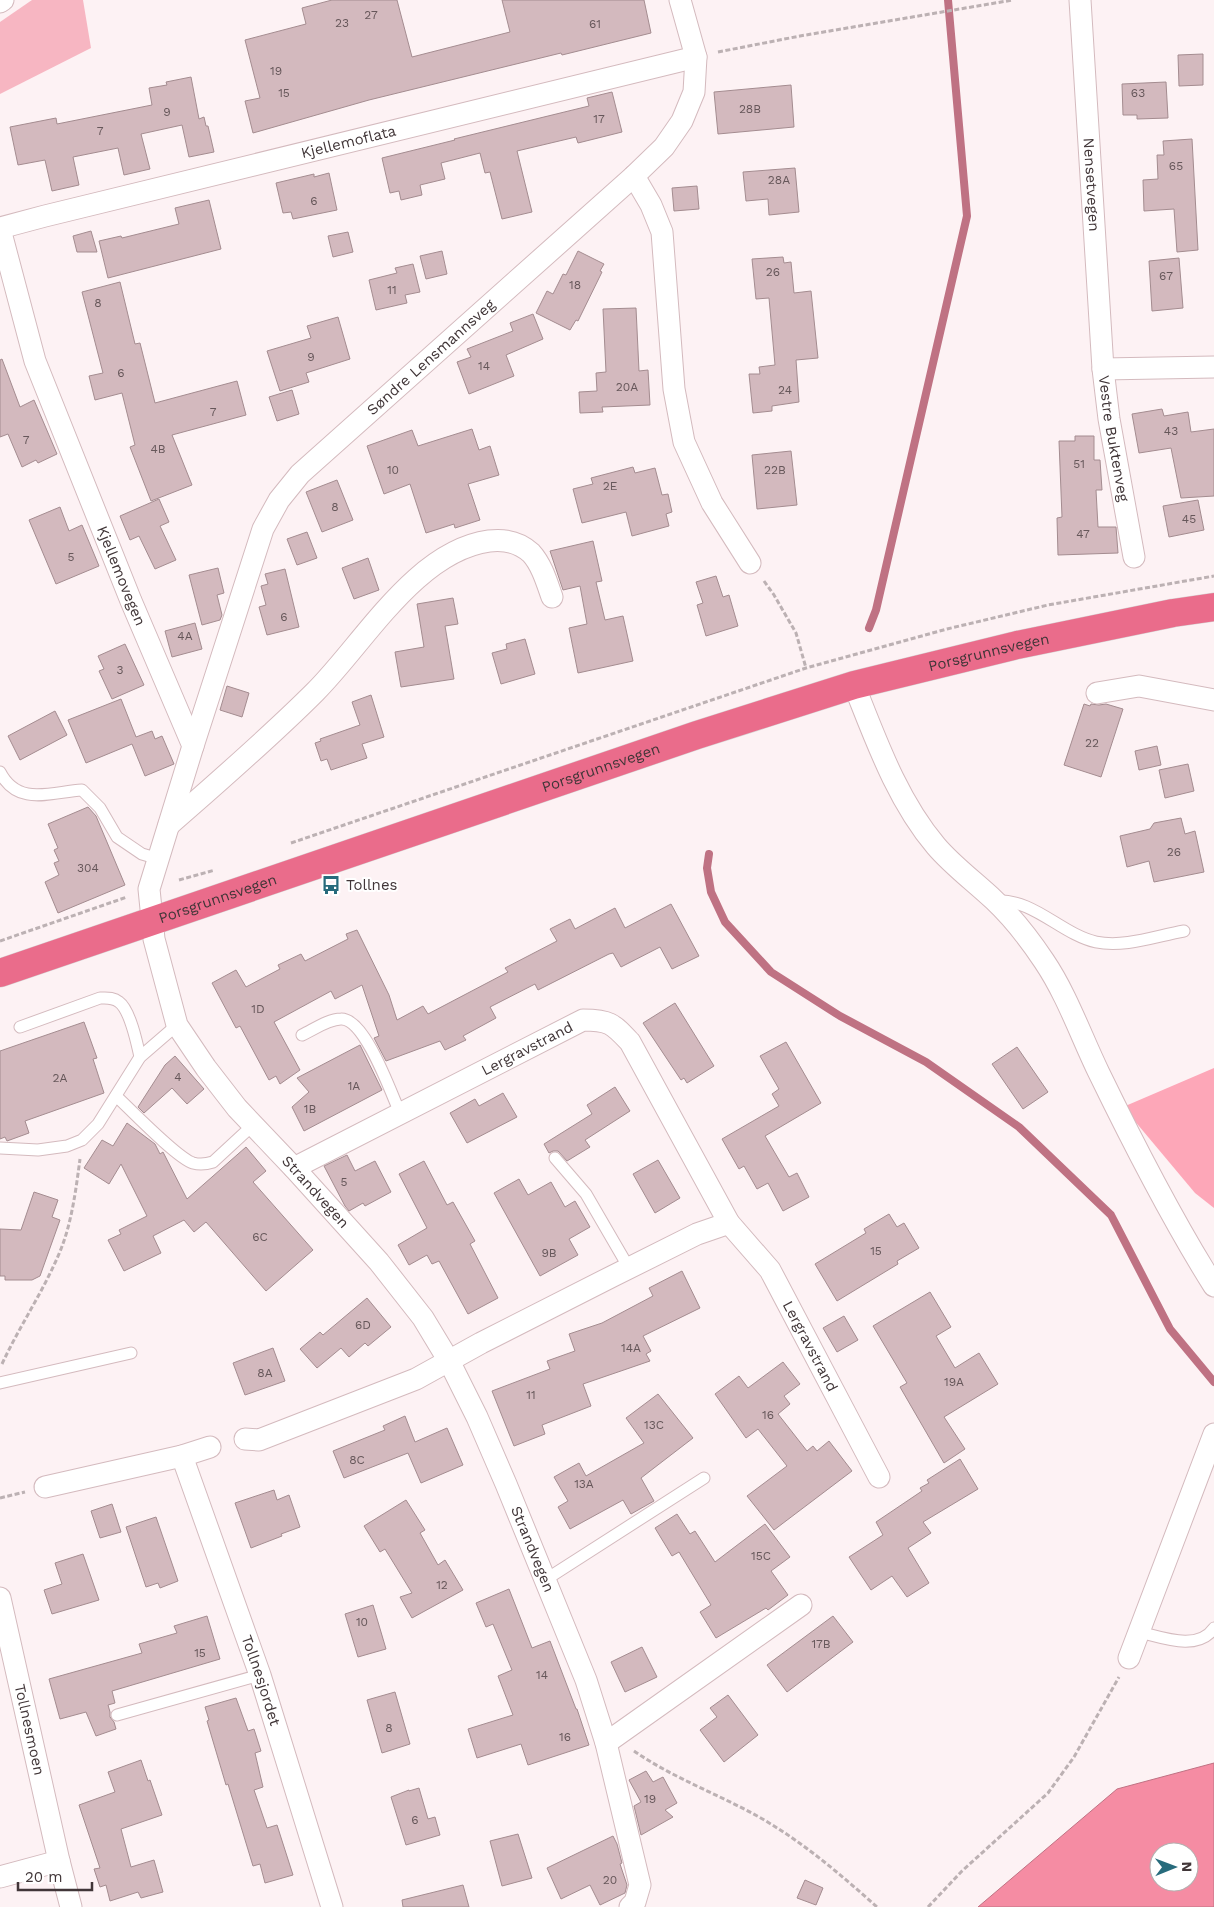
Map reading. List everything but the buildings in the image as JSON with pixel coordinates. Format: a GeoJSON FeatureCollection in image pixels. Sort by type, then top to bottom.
{"type":"FeatureCollection","features":[{"type":"Feature","properties":{"kind":"highway","name":"Porsgrunnsvegen"},"geometry":{"type":"LineString","coordinates":[[0,973],[697,735],[854,685],[1017,645],[1173,613],[1214,607]]}},
{"type":"Feature","properties":{"kind":"street","name":"Søndre Lensmannsveg"},"geometry":{"type":"LineString","coordinates":[[193,746],[263,529],[279,500],[300,474],[634,176],[664,147],[682,121],[694,92],[696,56],[680,0]]}},
{"type":"Feature","properties":{"kind":"street","name":"Nensetvegen"},"geometry":{"type":"LineString","coordinates":[[1080,0],[1103,369]]}},
{"type":"Feature","properties":{"kind":"street","name":"Kjellemoflata"},"geometry":{"type":"LineString","coordinates":[[0,228],[696,56]]}},
{"type":"Feature","properties":{"kind":"street"},"geometry":{"type":"LineString","coordinates":[[634,176],[651,205],[662,232],[674,389],[684,442],[712,503],[750,562]]}},
{"type":"Feature","properties":{"kind":"street","name":"Kjellemovegen"},"geometry":{"type":"LineString","coordinates":[[0,228],[35,361],[131,601],[193,746]]}},
{"type":"Feature","properties":{"kind":"street","name":"Vestre Buktenveg"},"geometry":{"type":"LineString","coordinates":[[1134,557],[1109,419],[1103,369],[1214,367]]}},
{"type":"Feature","properties":{"kind":"street"},"geometry":{"type":"LineString","coordinates":[[169,825],[316,691],[404,591],[432,566],[452,553],[472,544],[496,540],[515,542],[532,554],[543,572],[552,598]]}},
{"type":"Feature","properties":{"kind":"street"},"geometry":{"type":"LineString","coordinates":[[854,685],[884,759],[914,816],[936,846],[995,901],[1045,962],[1068,1006],[1116,1110],[1191,1249],[1214,1286]]}},
{"type":"Feature","properties":{"kind":"street"},"geometry":{"type":"LineString","coordinates":[[1097,693],[1139,686],[1214,700]]}},
{"type":"Feature","properties":{"kind":"street"},"geometry":{"type":"LineString","coordinates":[[151,921],[149,889],[193,746]]}},
{"type":"Feature","properties":{"kind":"street","name":"Strandvegen"},"geometry":{"type":"LineString","coordinates":[[151,921],[177,1025],[206,1068],[237,1108],[379,1262],[418,1311],[449,1361],[477,1417],[586,1680],[606,1743],[640,1885],[635,1902],[630,1907]]}},
{"type":"Feature","properties":{"kind":"street","name":"Lergravstrand"},"geometry":{"type":"LineString","coordinates":[[294,1168],[583,1020],[600,1020],[614,1025],[630,1042],[729,1223],[770,1270],[879,1477]]}},
{"type":"Feature","properties":{"kind":"street"},"geometry":{"type":"LineString","coordinates":[[245,1438],[259,1440],[416,1379],[481,1343],[697,1234],[729,1223]]}},
{"type":"Feature","properties":{"kind":"street"},"geometry":{"type":"LineString","coordinates":[[1129,1658],[1214,1434]]}},
{"type":"Feature","properties":{"kind":"street"},"geometry":{"type":"LineString","coordinates":[[45,1487],[182,1456],[210,1447]]}},
{"type":"Feature","properties":{"kind":"street","name":"Tollnesjordet"},"geometry":{"type":"LineString","coordinates":[[182,1456],[260,1675],[332,1907]]}},
{"type":"Feature","properties":{"kind":"street","name":"Tollnesmoen"},"geometry":{"type":"LineString","coordinates":[[0,1598],[71,1907]]}},
{"type":"Feature","properties":{"kind":"street"},"geometry":{"type":"LineString","coordinates":[[606,1743],[801,1605]]}},
{"type":"Feature","properties":{"kind":"street"},"geometry":{"type":"LineString","coordinates":[[0,1877],[59,1861]]}},
{"type":"Feature","properties":{"kind":"lane"},"geometry":{"type":"LineString","coordinates":[[0,772],[3,778],[17,792],[30,796],[82,790],[100,808],[117,837],[142,854],[159,859]]}},
{"type":"Feature","properties":{"kind":"lane"},"geometry":{"type":"LineString","coordinates":[[995,901],[1008,900],[1049,918],[1086,939],[1108,944],[1129,942],[1184,931]]}},
{"type":"Feature","properties":{"kind":"lane"},"geometry":{"type":"LineString","coordinates":[[20,1027],[100,998],[111,998],[120,1002],[132,1025],[140,1057]]}},
{"type":"Feature","properties":{"kind":"lane"},"geometry":{"type":"LineString","coordinates":[[302,1035],[334,1020],[343,1019],[352,1023],[366,1039],[400,1113]]}},
{"type":"Feature","properties":{"kind":"lane"},"geometry":{"type":"LineString","coordinates":[[0,1148],[38,1150],[67,1146],[82,1140],[98,1124],[140,1057],[177,1025]]}},
{"type":"Feature","properties":{"kind":"lane"},"geometry":{"type":"LineString","coordinates":[[116,1096],[178,1153],[193,1163],[205,1164],[213,1162],[253,1125]]}},
{"type":"Feature","properties":{"kind":"lane"},"geometry":{"type":"LineString","coordinates":[[555,1158],[586,1194],[621,1272]]}},
{"type":"Feature","properties":{"kind":"lane"},"geometry":{"type":"LineString","coordinates":[[0,1383],[131,1353]]}},
{"type":"Feature","properties":{"kind":"lane"},"geometry":{"type":"LineString","coordinates":[[545,1580],[704,1478]]}},
{"type":"Feature","properties":{"kind":"lane"},"geometry":{"type":"LineString","coordinates":[[1139,1632],[1175,1641],[1190,1642],[1210,1634],[1214,1628]]}},
{"type":"Feature","properties":{"kind":"lane"},"geometry":{"type":"LineString","coordinates":[[117,1715],[260,1675]]}},
{"type":"Feature","properties":{"kind":"path"},"geometry":{"type":"LineString","coordinates":[[696,56],[800,36],[1013,0]]}},
{"type":"Feature","properties":{"kind":"path"},"geometry":{"type":"LineString","coordinates":[[750,562],[774,595],[796,633],[806,668]]}},
{"type":"Feature","properties":{"kind":"path"},"geometry":{"type":"LineString","coordinates":[[0,942],[132,896]]}},
{"type":"Feature","properties":{"kind":"path"},"geometry":{"type":"LineString","coordinates":[[0,1370],[14,1338],[61,1248],[70,1215],[82,1140]]}},
{"type":"Feature","properties":{"kind":"path"},"geometry":{"type":"LineString","coordinates":[[928,1907],[962,1871],[1048,1793],[1074,1757],[1129,1658]]}},
{"type":"Feature","properties":{"kind":"path"},"geometry":{"type":"LineString","coordinates":[[606,1743],[629,1747],[657,1767],[728,1800],[761,1818],[809,1849],[877,1907]]}},
{"type":"Feature","properties":{"kind":"shaded area"},"geometry":{"type":"Polygon","coordinates":[[[32,0],[83,0],[91,48],[0,94],[0,22],[32,0]]]}},
{"type":"Feature","properties":{"kind":"shaded area"},"geometry":{"type":"Polygon","coordinates":[[[1214,1068],[1214,1208],[1195,1193],[1123,1107],[1214,1068]]]}},
{"type":"Feature","properties":{"kind":"shaded area"},"geometry":{"type":"Polygon","coordinates":[[[1214,1763],[1214,1907],[978,1907],[1117,1789],[1214,1763]]]}},
{"type":"Feature","properties":{"kind":"waterway"},"geometry":{"type":"LineString","coordinates":[[869,628],[876,610],[967,216],[948,0]]}},
{"type":"Feature","properties":{"kind":"waterway"},"geometry":{"type":"LineString","coordinates":[[709,854],[707,868],[711,892],[725,922],[771,972],[840,1016],[926,1062],[1019,1127],[1111,1215],[1170,1329],[1214,1382]]}},
{"type":"Feature","properties":{"kind":"place","name":"Tollnes"},"geometry":{"type":"Point","coordinates":[331,885]}}]}
